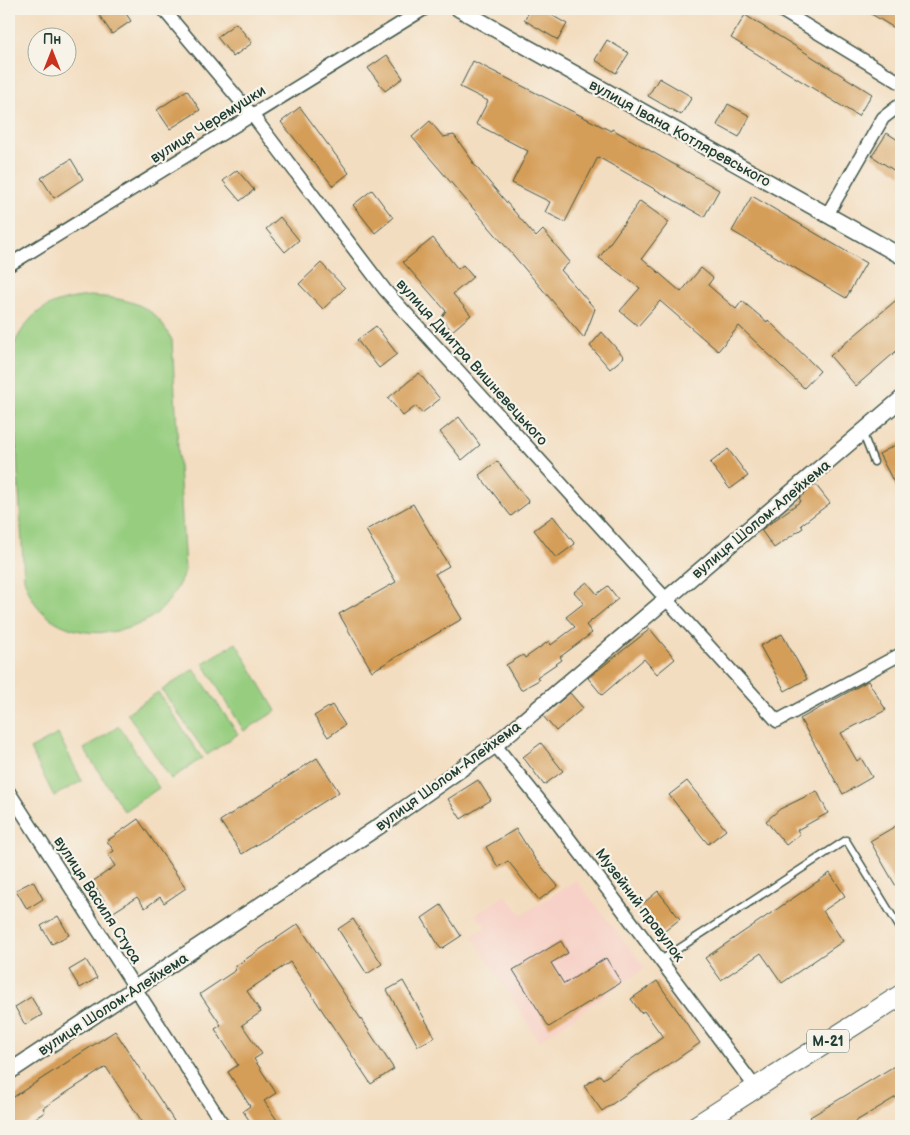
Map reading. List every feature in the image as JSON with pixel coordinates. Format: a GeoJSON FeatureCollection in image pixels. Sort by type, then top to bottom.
{"type":"FeatureCollection","features":[{"type":"Feature","properties":{"kind":"highway","name":"М-21"},"geometry":{"type":"LineString","coordinates":[[696,1126],[901,995]]}},
{"type":"Feature","properties":{"kind":"street","name":"вулиця Дмитра Вишневецького"},"geometry":{"type":"LineString","coordinates":[[163,9],[253,116],[385,290],[777,721],[901,654]]}},
{"type":"Feature","properties":{"kind":"street","name":"вулиця Черемушки"},"geometry":{"type":"LineString","coordinates":[[9,265],[424,9]]}},
{"type":"Feature","properties":{"kind":"street","name":"вулиця Івана Котляревського"},"geometry":{"type":"LineString","coordinates":[[459,9],[901,256]]}},
{"type":"Feature","properties":{"kind":"street"},"geometry":{"type":"LineString","coordinates":[[779,9],[901,83]]}},
{"type":"Feature","properties":{"kind":"street"},"geometry":{"type":"LineString","coordinates":[[827,215],[883,118],[901,104]]}},
{"type":"Feature","properties":{"kind":"street","name":"вулиця Шолом-Алейхема"},"geometry":{"type":"LineString","coordinates":[[9,1072],[381,825],[495,745],[863,434],[901,399]]}},
{"type":"Feature","properties":{"kind":"street","name":"Музейний провулок"},"geometry":{"type":"LineString","coordinates":[[495,745],[553,817],[756,1088]]}},
{"type":"Feature","properties":{"kind":"street","name":"вулиця Василя Стуса"},"geometry":{"type":"LineString","coordinates":[[9,792],[224,1126]]}},
{"type":"Feature","properties":{"kind":"lane"},"geometry":{"type":"LineString","coordinates":[[863,434],[874,462]]}},
{"type":"Feature","properties":{"kind":"lane"},"geometry":{"type":"LineString","coordinates":[[661,960],[846,840],[901,930]]}},
{"type":"Feature","properties":{"kind":"shaded area"},"geometry":{"type":"Polygon","coordinates":[[[576,880],[645,968],[539,1041],[472,936],[488,926],[475,915],[506,895],[522,915],[576,880]]]}},
{"type":"Feature","properties":{"kind":"green space"},"geometry":{"type":"Polygon","coordinates":[[[89,296],[127,301],[145,308],[159,320],[172,340],[185,571],[176,589],[161,610],[142,623],[127,629],[110,632],[76,630],[61,624],[47,615],[35,603],[24,579],[11,351],[25,326],[41,310],[61,301],[89,296]]]}},
{"type":"Feature","properties":{"kind":"green space"},"geometry":{"type":"Polygon","coordinates":[[[236,643],[276,711],[244,731],[203,663],[236,643]]]}},
{"type":"Feature","properties":{"kind":"green space"},"geometry":{"type":"Polygon","coordinates":[[[194,669],[238,734],[207,755],[162,690],[194,669]]]}},
{"type":"Feature","properties":{"kind":"green space"},"geometry":{"type":"Polygon","coordinates":[[[158,692],[202,758],[171,779],[127,713],[158,692]]]}},
{"type":"Feature","properties":{"kind":"green space"},"geometry":{"type":"Polygon","coordinates":[[[119,726],[159,788],[124,811],[84,749],[119,726]]]}},
{"type":"Feature","properties":{"kind":"green space"},"geometry":{"type":"Polygon","coordinates":[[[58,734],[82,781],[54,796],[30,749],[58,734]]]}},
{"type":"Feature","properties":{"kind":"building"},"geometry":{"type":"Polygon","coordinates":[[[95,9],[123,9],[131,21],[112,34],[95,9]]]}},
{"type":"Feature","properties":{"kind":"building"},"geometry":{"type":"Polygon","coordinates":[[[531,9],[541,9],[567,24],[558,40],[524,20],[531,9]]]}},
{"type":"Feature","properties":{"kind":"building"},"geometry":{"type":"Polygon","coordinates":[[[863,9],[901,9],[901,32],[863,9]]]}},
{"type":"Feature","properties":{"kind":"building"},"geometry":{"type":"Polygon","coordinates":[[[745,15],[872,94],[858,116],[731,38],[745,15]]]}},
{"type":"Feature","properties":{"kind":"building"},"geometry":{"type":"Polygon","coordinates":[[[236,23],[252,43],[233,57],[217,37],[236,23]]]}},
{"type":"Feature","properties":{"kind":"building"},"geometry":{"type":"Polygon","coordinates":[[[607,40],[629,53],[616,73],[595,60],[607,40]]]}},
{"type":"Feature","properties":{"kind":"building"},"geometry":{"type":"Polygon","coordinates":[[[387,55],[403,78],[385,91],[368,68],[387,55]]]}},
{"type":"Feature","properties":{"kind":"building"},"geometry":{"type":"Polygon","coordinates":[[[473,61],[611,131],[612,129],[719,190],[704,217],[598,157],[565,222],[545,212],[550,202],[512,183],[528,151],[476,124],[488,101],[460,87],[473,61]]]}},
{"type":"Feature","properties":{"kind":"building"},"geometry":{"type":"Polygon","coordinates":[[[659,78],[692,97],[681,115],[648,96],[659,78]]]}},
{"type":"Feature","properties":{"kind":"building"},"geometry":{"type":"Polygon","coordinates":[[[187,90],[200,110],[170,129],[157,110],[187,90]]]}},
{"type":"Feature","properties":{"kind":"building"},"geometry":{"type":"Polygon","coordinates":[[[728,104],[750,116],[739,137],[717,125],[728,104]]]}},
{"type":"Feature","properties":{"kind":"building"},"geometry":{"type":"Polygon","coordinates":[[[300,107],[349,173],[333,186],[281,122],[300,107]]]}},
{"type":"Feature","properties":{"kind":"building"},"geometry":{"type":"Polygon","coordinates":[[[430,121],[443,137],[454,135],[474,163],[472,162],[536,237],[543,230],[570,262],[561,270],[595,309],[584,338],[412,137],[430,121]]]}},
{"type":"Feature","properties":{"kind":"building"},"geometry":{"type":"Polygon","coordinates":[[[887,133],[901,142],[901,175],[872,156],[887,133]]]}},
{"type":"Feature","properties":{"kind":"building"},"geometry":{"type":"Polygon","coordinates":[[[71,159],[83,179],[54,198],[41,178],[71,159]]]}},
{"type":"Feature","properties":{"kind":"building"},"geometry":{"type":"Polygon","coordinates":[[[237,170],[254,190],[240,201],[223,181],[237,170]]]}},
{"type":"Feature","properties":{"kind":"building"},"geometry":{"type":"Polygon","coordinates":[[[372,190],[393,218],[375,233],[353,205],[372,190]]]}},
{"type":"Feature","properties":{"kind":"building"},"geometry":{"type":"Polygon","coordinates":[[[752,196],[866,263],[846,298],[732,231],[752,196]]]}},
{"type":"Feature","properties":{"kind":"building"},"geometry":{"type":"Polygon","coordinates":[[[640,201],[669,222],[642,258],[681,292],[701,268],[713,278],[708,285],[736,309],[742,301],[767,322],[768,320],[820,371],[804,388],[739,326],[718,351],[660,301],[638,326],[620,311],[640,288],[599,258],[640,201]]]}},
{"type":"Feature","properties":{"kind":"building"},"geometry":{"type":"Polygon","coordinates":[[[280,217],[299,240],[285,252],[266,229],[280,217]]]}},
{"type":"Feature","properties":{"kind":"building"},"geometry":{"type":"Polygon","coordinates":[[[433,238],[458,269],[463,265],[473,277],[453,294],[471,315],[452,331],[441,318],[446,311],[403,262],[433,238]]]}},
{"type":"Feature","properties":{"kind":"building"},"geometry":{"type":"Polygon","coordinates":[[[321,263],[345,288],[323,309],[299,284],[321,263]]]}},
{"type":"Feature","properties":{"kind":"building"},"geometry":{"type":"Polygon","coordinates":[[[901,296],[901,347],[856,386],[830,356],[901,296]]]}},
{"type":"Feature","properties":{"kind":"building"},"geometry":{"type":"Polygon","coordinates":[[[376,326],[397,354],[379,368],[357,340],[376,326]]]}},
{"type":"Feature","properties":{"kind":"building"},"geometry":{"type":"Polygon","coordinates":[[[602,332],[624,357],[610,369],[590,346],[602,332]]]}},
{"type":"Feature","properties":{"kind":"building"},"geometry":{"type":"Polygon","coordinates":[[[419,373],[440,399],[422,413],[416,406],[403,416],[388,398],[419,373]]]}},
{"type":"Feature","properties":{"kind":"building"},"geometry":{"type":"Polygon","coordinates":[[[459,417],[480,445],[462,460],[440,432],[459,417]]]}},
{"type":"Feature","properties":{"kind":"building"},"geometry":{"type":"Polygon","coordinates":[[[901,442],[901,496],[879,454],[901,442]]]}},
{"type":"Feature","properties":{"kind":"building"},"geometry":{"type":"Polygon","coordinates":[[[728,449],[748,476],[730,489],[710,463],[728,449]]]}},
{"type":"Feature","properties":{"kind":"building"},"geometry":{"type":"Polygon","coordinates":[[[497,461],[529,502],[511,516],[479,475],[497,461]]]}},
{"type":"Feature","properties":{"kind":"building"},"geometry":{"type":"Polygon","coordinates":[[[815,484],[830,503],[801,525],[803,528],[774,548],[761,530],[801,501],[799,498],[815,484]]]}},
{"type":"Feature","properties":{"kind":"building"},"geometry":{"type":"Polygon","coordinates":[[[413,504],[449,566],[435,574],[462,619],[372,671],[339,614],[396,582],[366,530],[413,504]]]}},
{"type":"Feature","properties":{"kind":"building"},"geometry":{"type":"Polygon","coordinates":[[[553,516],[575,544],[556,558],[534,530],[553,516]]]}},
{"type":"Feature","properties":{"kind":"building"},"geometry":{"type":"Polygon","coordinates":[[[587,582],[597,594],[608,586],[618,599],[586,625],[592,633],[560,657],[562,660],[537,677],[539,680],[521,690],[506,665],[523,655],[525,658],[549,641],[551,645],[575,627],[566,617],[584,603],[574,592],[587,582]]]}},
{"type":"Feature","properties":{"kind":"building"},"geometry":{"type":"Polygon","coordinates":[[[650,629],[675,659],[657,674],[644,659],[602,695],[588,678],[650,629]]]}},
{"type":"Feature","properties":{"kind":"building"},"geometry":{"type":"Polygon","coordinates":[[[782,634],[807,679],[785,691],[760,646],[782,634]]]}},
{"type":"Feature","properties":{"kind":"building"},"geometry":{"type":"Polygon","coordinates":[[[868,681],[886,710],[841,733],[857,761],[861,758],[872,777],[843,794],[800,719],[868,681]]]}},
{"type":"Feature","properties":{"kind":"building"},"geometry":{"type":"Polygon","coordinates":[[[570,693],[583,708],[556,731],[543,716],[570,693]]]}},
{"type":"Feature","properties":{"kind":"building"},"geometry":{"type":"Polygon","coordinates":[[[332,705],[345,725],[328,737],[314,716],[332,705]]]}},
{"type":"Feature","properties":{"kind":"building"},"geometry":{"type":"Polygon","coordinates":[[[541,743],[563,771],[544,785],[523,757],[541,743]]]}},
{"type":"Feature","properties":{"kind":"building"},"geometry":{"type":"Polygon","coordinates":[[[317,758],[339,792],[242,854],[220,821],[317,758]]]}},
{"type":"Feature","properties":{"kind":"building"},"geometry":{"type":"Polygon","coordinates":[[[478,780],[491,800],[461,819],[448,799],[478,780]]]}},
{"type":"Feature","properties":{"kind":"building"},"geometry":{"type":"Polygon","coordinates":[[[687,781],[726,830],[708,844],[669,795],[687,781]]]}},
{"type":"Feature","properties":{"kind":"building"},"geometry":{"type":"Polygon","coordinates":[[[817,791],[828,813],[797,830],[800,834],[786,845],[766,821],[780,809],[817,791]]]}},
{"type":"Feature","properties":{"kind":"building"},"geometry":{"type":"Polygon","coordinates":[[[138,819],[186,888],[164,903],[160,897],[145,908],[137,897],[112,913],[92,882],[115,866],[108,855],[114,851],[107,841],[138,819]]]}},
{"type":"Feature","properties":{"kind":"building"},"geometry":{"type":"Polygon","coordinates":[[[901,823],[901,895],[870,841],[901,823]]]}},
{"type":"Feature","properties":{"kind":"building"},"geometry":{"type":"Polygon","coordinates":[[[516,829],[535,859],[558,886],[539,900],[508,861],[498,867],[486,847],[516,829]]]}},
{"type":"Feature","properties":{"kind":"building"},"geometry":{"type":"Polygon","coordinates":[[[830,873],[845,896],[823,911],[843,941],[782,983],[761,953],[721,980],[705,958],[830,873]]]}},
{"type":"Feature","properties":{"kind":"building"},"geometry":{"type":"Polygon","coordinates":[[[33,881],[43,899],[27,909],[16,890],[33,881]]]}},
{"type":"Feature","properties":{"kind":"building"},"geometry":{"type":"Polygon","coordinates":[[[658,891],[680,919],[661,934],[640,906],[658,891]]]}},
{"type":"Feature","properties":{"kind":"building"},"geometry":{"type":"Polygon","coordinates":[[[441,905],[461,936],[441,949],[422,918],[441,905]]]}},
{"type":"Feature","properties":{"kind":"building"},"geometry":{"type":"Polygon","coordinates":[[[58,916],[69,935],[52,944],[41,926],[58,916]]]}},
{"type":"Feature","properties":{"kind":"building"},"geometry":{"type":"Polygon","coordinates":[[[353,919],[382,964],[367,974],[338,929],[353,919]]]}},
{"type":"Feature","properties":{"kind":"building"},"geometry":{"type":"Polygon","coordinates":[[[298,924],[394,1069],[371,1084],[290,962],[247,991],[261,1012],[242,1025],[262,1054],[254,1059],[276,1093],[264,1101],[281,1126],[253,1126],[243,1111],[250,1106],[228,1072],[238,1065],[215,1029],[221,1025],[200,994],[236,970],[234,967],[298,924]]]}},
{"type":"Feature","properties":{"kind":"building"},"geometry":{"type":"Polygon","coordinates":[[[561,941],[568,953],[551,963],[564,984],[606,958],[621,982],[549,1027],[513,970],[561,941]]]}},
{"type":"Feature","properties":{"kind":"building"},"geometry":{"type":"Polygon","coordinates":[[[86,960],[97,978],[80,988],[69,970],[86,960]]]}},
{"type":"Feature","properties":{"kind":"building"},"geometry":{"type":"Polygon","coordinates":[[[403,981],[435,1037],[418,1046],[387,990],[403,981]]]}},
{"type":"Feature","properties":{"kind":"building"},"geometry":{"type":"Polygon","coordinates":[[[657,981],[700,1043],[602,1111],[584,1086],[600,1075],[603,1079],[663,1037],[644,1011],[641,1013],[631,999],[657,981]]]}},
{"type":"Feature","properties":{"kind":"building"},"geometry":{"type":"Polygon","coordinates":[[[31,997],[42,1015],[25,1025],[15,1007],[31,997]]]}},
{"type":"Feature","properties":{"kind":"building"},"geometry":{"type":"Polygon","coordinates":[[[115,1031],[174,1121],[166,1126],[145,1126],[106,1067],[43,1108],[45,1112],[23,1126],[9,1126],[9,1100],[115,1031]]]}},
{"type":"Feature","properties":{"kind":"building"},"geometry":{"type":"Polygon","coordinates":[[[901,1062],[901,1094],[848,1126],[816,1126],[810,1117],[901,1062]]]}}]}
